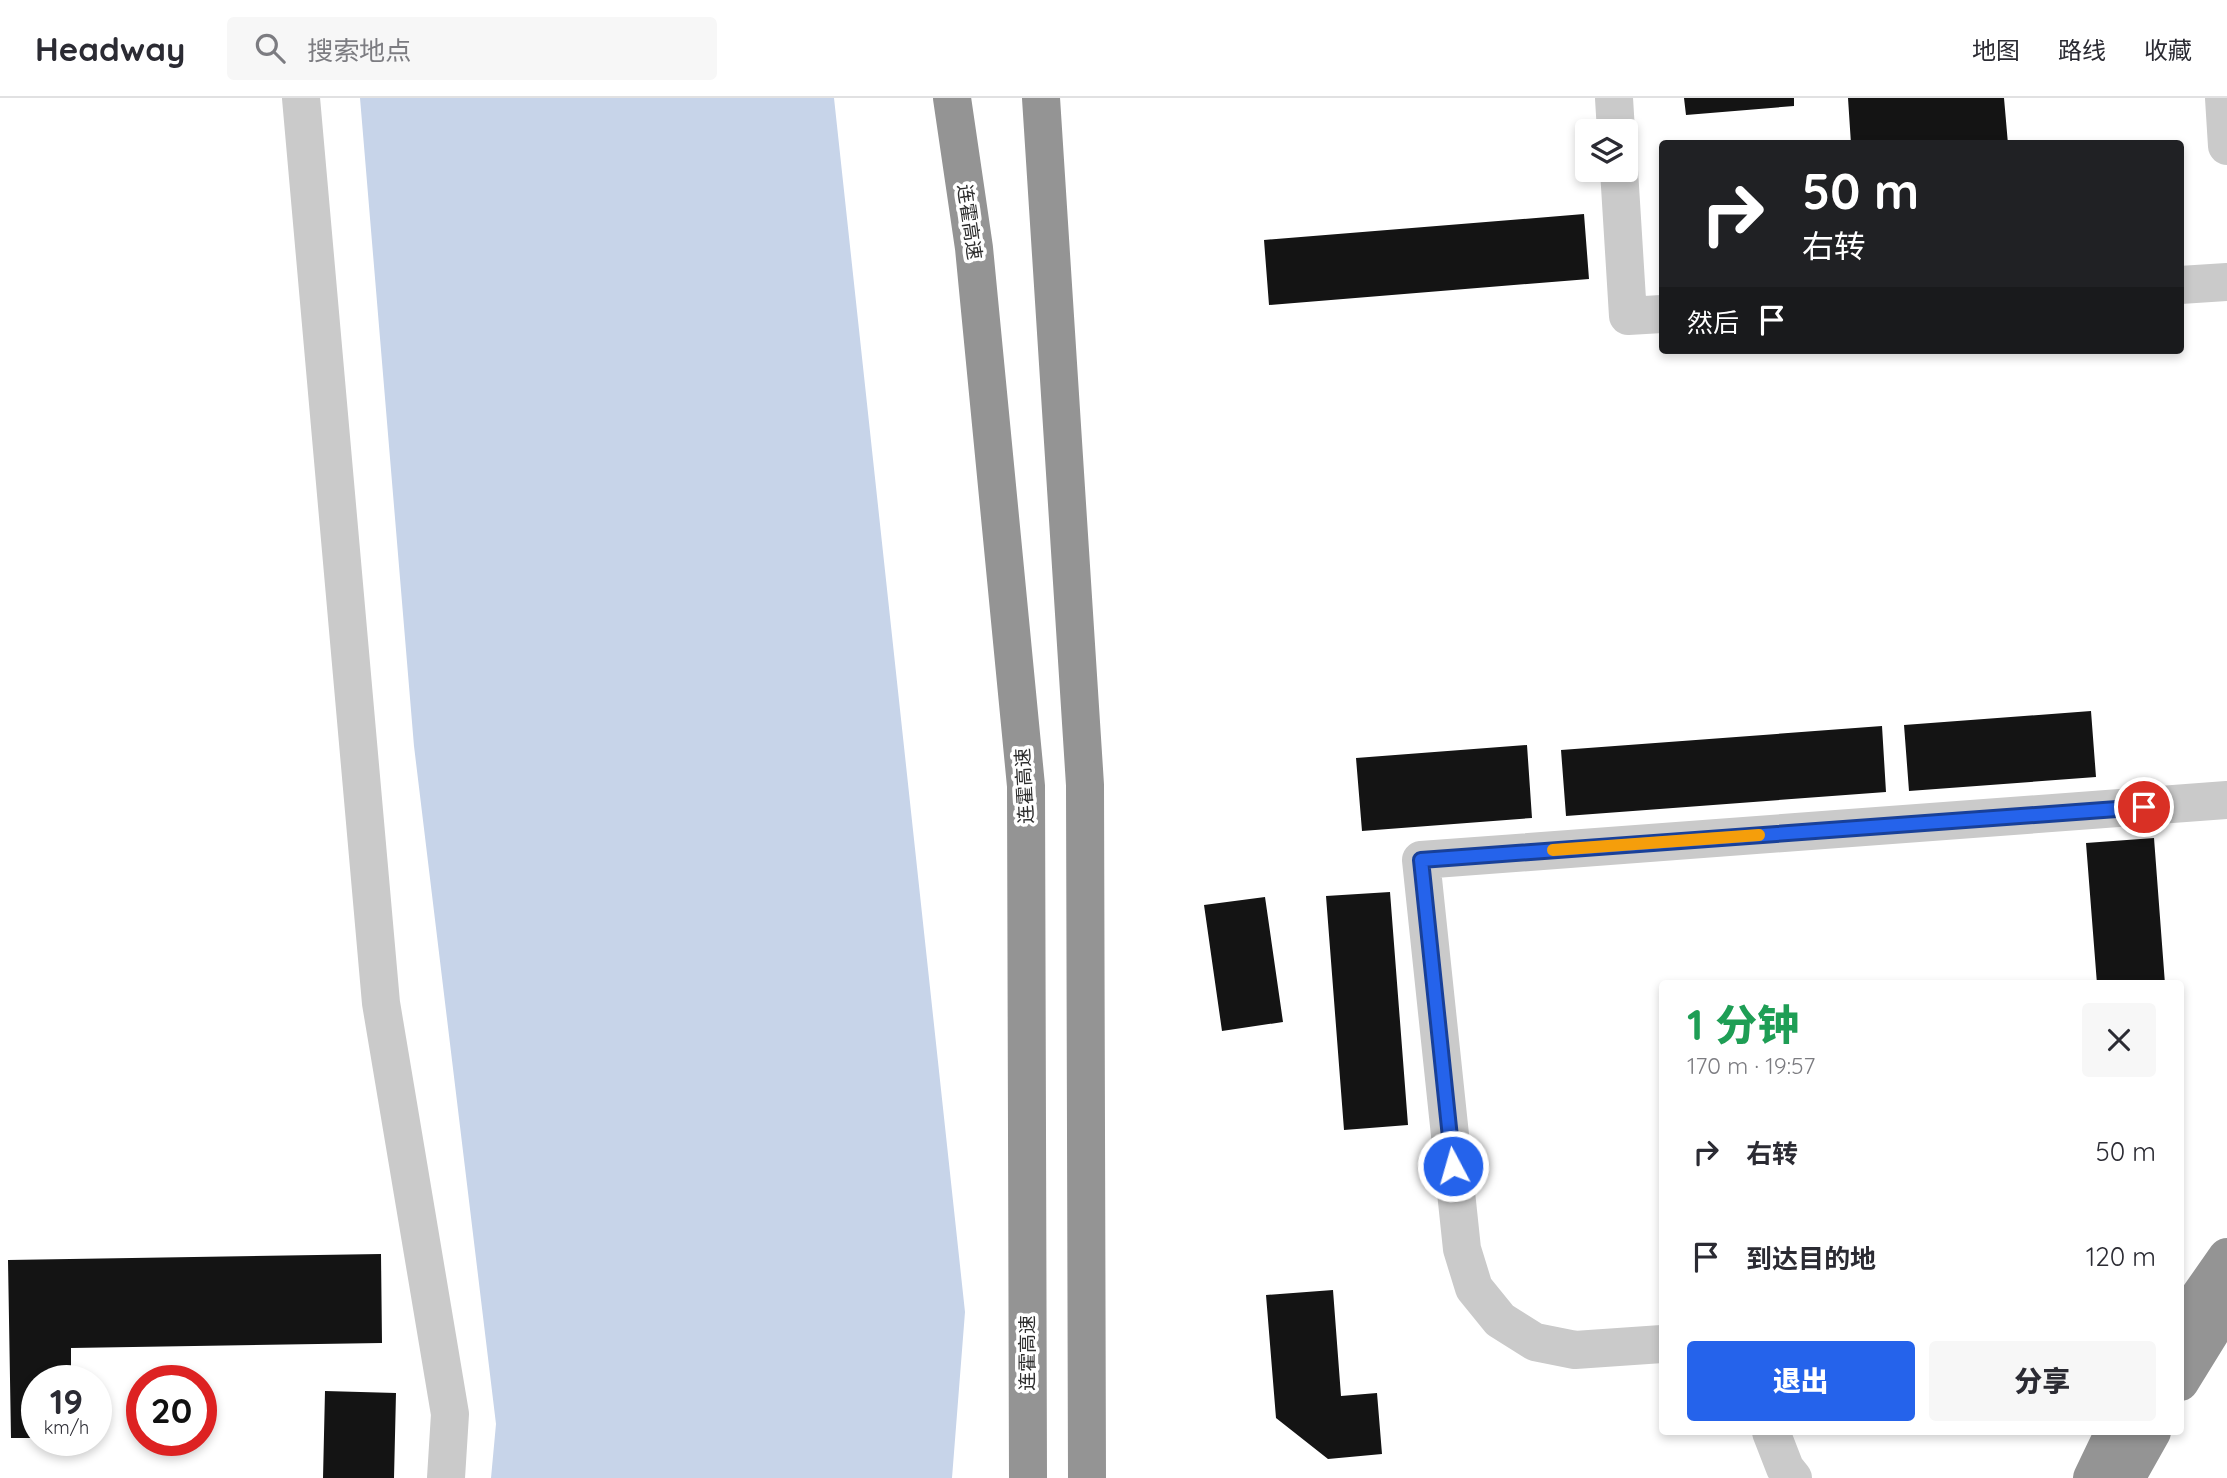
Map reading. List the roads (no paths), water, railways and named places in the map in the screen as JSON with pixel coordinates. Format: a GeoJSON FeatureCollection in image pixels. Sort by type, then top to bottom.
{"type":"FeatureCollection","features":[{"type":"Feature","properties":{"kind":"highway","name":"连霍高速"},"geometry":{"type":"LineString","coordinates":[[952,98],[974,248],[1026,786],[1028,1478]]}},
{"type":"Feature","properties":{"kind":"highway"},"geometry":{"type":"LineString","coordinates":[[1041,98],[1085,785],[1087,1478]]}},
{"type":"Feature","properties":{"kind":"highway"},"geometry":{"type":"LineString","coordinates":[[2184,1318],[2227,1257]]}},
{"type":"Feature","properties":{"kind":"highway"},"geometry":{"type":"LineString","coordinates":[[2184,1376],[2227,1307]]}},
{"type":"Feature","properties":{"kind":"highway"},"geometry":{"type":"LineString","coordinates":[[2092,1478],[2113,1435]]}},
{"type":"Feature","properties":{"kind":"highway"},"geometry":{"type":"LineString","coordinates":[[2126,1478],[2150,1435]]}},
{"type":"Feature","properties":{"kind":"street"},"geometry":{"type":"LineString","coordinates":[[301,98],[381,1003],[450,1414],[446,1478]]}},
{"type":"Feature","properties":{"kind":"street"},"geometry":{"type":"LineString","coordinates":[[1614,98],[1615,119]]}},
{"type":"Feature","properties":{"kind":"street"},"geometry":{"type":"LineString","coordinates":[[2224,98],[2227,146]]}},
{"type":"Feature","properties":{"kind":"street"},"geometry":{"type":"LineString","coordinates":[[1620,182],[1628,316],[1659,314]]}},
{"type":"Feature","properties":{"kind":"street"},"geometry":{"type":"LineString","coordinates":[[2184,285],[2227,282]]}},
{"type":"Feature","properties":{"kind":"street"},"geometry":{"type":"LineString","coordinates":[[1659,1344],[1575,1350],[1535,1342],[1500,1320],[1474,1287],[1462,1249],[1421,860],[2227,800]]}},
{"type":"Feature","properties":{"kind":"street"},"geometry":{"type":"LineString","coordinates":[[1772,1435],[1785,1468],[1793,1478]]}},
{"type":"Feature","properties":{"kind":"water"},"geometry":{"type":"Polygon","coordinates":[[[360,98],[834,98],[965,1312],[952,1478],[491,1478],[496,1424],[414,746],[360,98]]]}}]}
